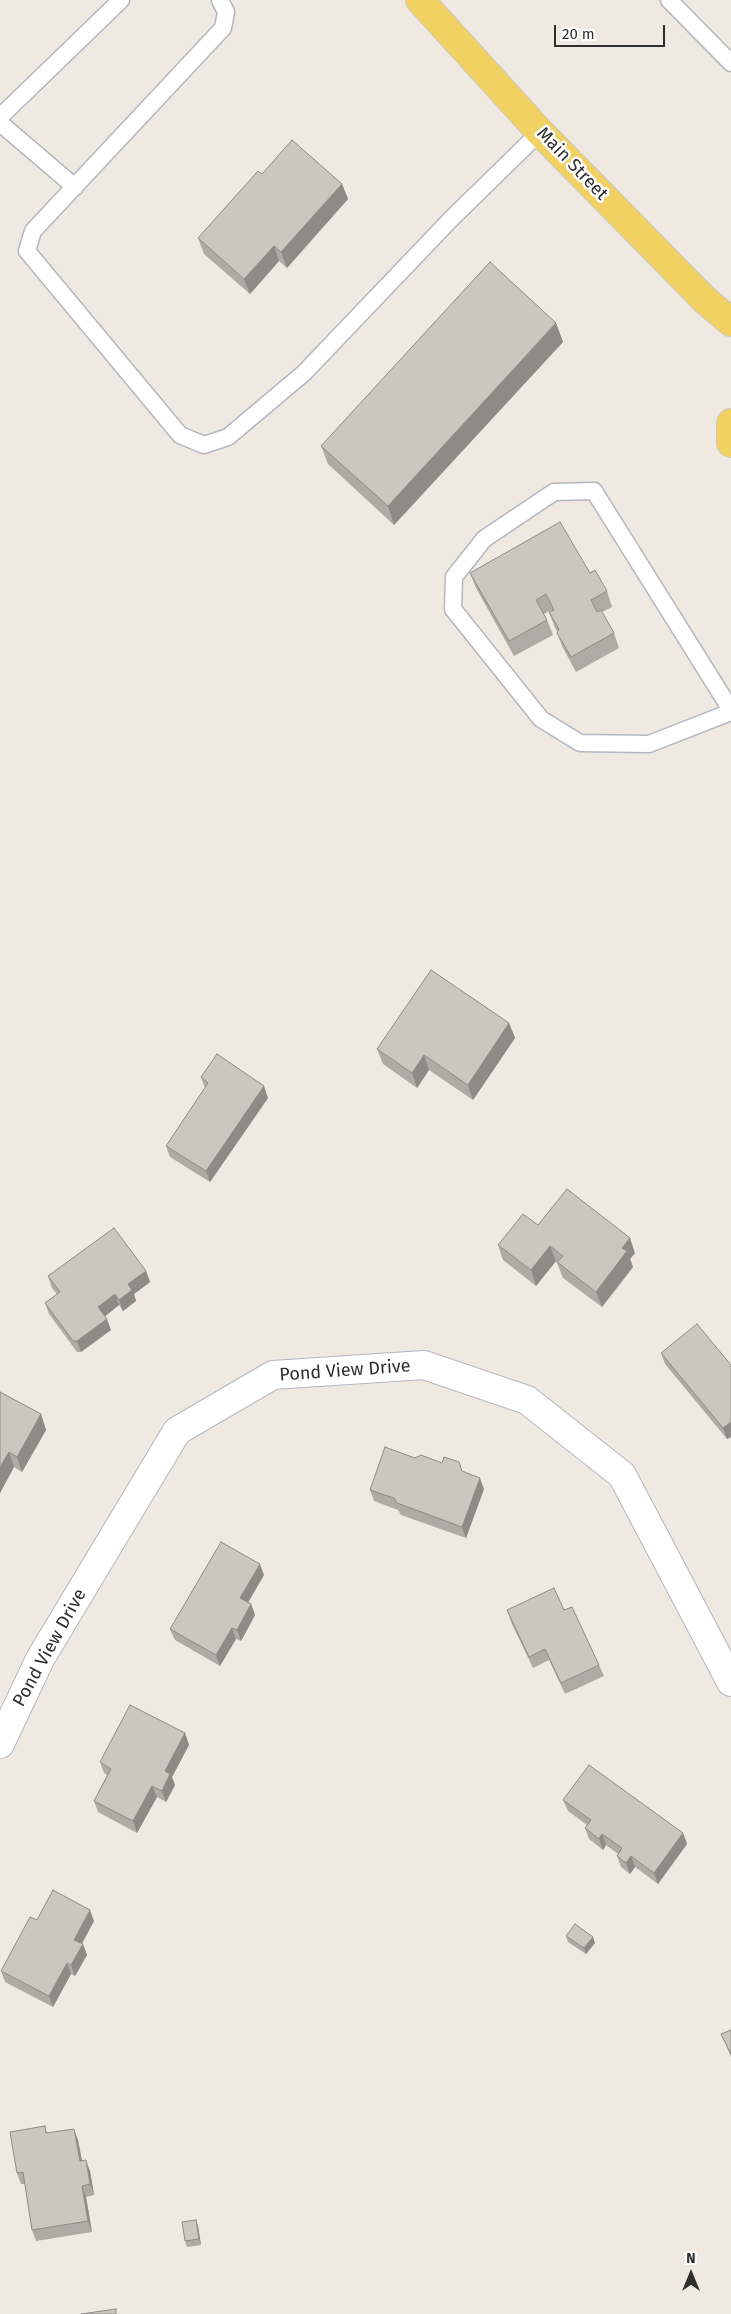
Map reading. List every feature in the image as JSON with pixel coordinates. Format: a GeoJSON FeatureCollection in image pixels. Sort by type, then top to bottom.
{"type":"FeatureCollection","features":[{"type":"Feature","properties":{"kind":"main road","name":"Main Street"},"geometry":{"type":"LineString","coordinates":[[420,0],[540,132],[705,300],[731,322]]}},
{"type":"Feature","properties":{"kind":"main road"},"geometry":{"type":"LineString","coordinates":[[731,423],[731,443]]}},
{"type":"Feature","properties":{"kind":"street","name":"Pond View Drive"},"geometry":{"type":"LineString","coordinates":[[0,1744],[40,1659],[177,1432],[273,1375],[424,1365],[527,1400],[622,1474],[731,1682]]}},
{"type":"Feature","properties":{"kind":"lane"},"geometry":{"type":"LineString","coordinates":[[0,117],[121,0]]}},
{"type":"Feature","properties":{"kind":"lane"},"geometry":{"type":"LineString","coordinates":[[220,0],[226,12],[223,28],[33,232],[27,251],[180,435],[204,445],[228,437],[304,373],[451,219],[540,132]]}},
{"type":"Feature","properties":{"kind":"lane"},"geometry":{"type":"LineString","coordinates":[[669,0],[731,63]]}},
{"type":"Feature","properties":{"kind":"lane"},"geometry":{"type":"LineString","coordinates":[[0,123],[75,187]]}},
{"type":"Feature","properties":{"kind":"lane"},"geometry":{"type":"LineString","coordinates":[[594,491],[731,711],[649,744],[580,743],[541,719],[454,609],[454,576],[484,539],[554,492],[594,491]]}},
{"type":"Feature","properties":{"kind":"building"},"geometry":{"type":"Polygon","coordinates":[[[292,140],[342,184],[281,252],[274,246],[244,279],[198,238],[258,171],[262,174],[292,140]]]}},
{"type":"Feature","properties":{"kind":"building"},"geometry":{"type":"Polygon","coordinates":[[[490,262],[556,323],[388,506],[321,446],[490,262]]]}},
{"type":"Feature","properties":{"kind":"building"},"geometry":{"type":"Polygon","coordinates":[[[560,522],[590,573],[595,570],[607,591],[591,600],[597,612],[601,610],[614,633],[571,657],[557,633],[559,629],[549,612],[554,610],[546,594],[536,600],[547,620],[509,641],[470,573],[560,522]]]}},
{"type":"Feature","properties":{"kind":"building"},"geometry":{"type":"Polygon","coordinates":[[[431,970],[509,1023],[468,1085],[424,1055],[412,1073],[377,1049],[431,970]]]}},
{"type":"Feature","properties":{"kind":"building"},"geometry":{"type":"Polygon","coordinates":[[[217,1054],[264,1086],[206,1171],[166,1146],[208,1083],[201,1077],[217,1054]]]}},
{"type":"Feature","properties":{"kind":"building"},"geometry":{"type":"Polygon","coordinates":[[[567,1189],[630,1238],[622,1248],[627,1251],[596,1292],[557,1262],[563,1256],[550,1246],[531,1270],[498,1245],[523,1214],[538,1225],[567,1189]]]}},
{"type":"Feature","properties":{"kind":"building"},"geometry":{"type":"Polygon","coordinates":[[[114,1228],[146,1271],[128,1284],[132,1290],[119,1300],[115,1294],[98,1307],[107,1319],[77,1341],[73,1341],[45,1303],[60,1292],[48,1276],[114,1228]]]}},
{"type":"Feature","properties":{"kind":"building"},"geometry":{"type":"Polygon","coordinates":[[[697,1324],[731,1365],[731,1422],[723,1428],[661,1353],[697,1324]]]}},
{"type":"Feature","properties":{"kind":"building"},"geometry":{"type":"Polygon","coordinates":[[[0,1392],[41,1414],[17,1457],[9,1452],[0,1467],[0,1392]]]}},
{"type":"Feature","properties":{"kind":"building"},"geometry":{"type":"Polygon","coordinates":[[[385,1447],[415,1458],[421,1455],[442,1463],[444,1457],[459,1462],[462,1471],[480,1478],[462,1527],[397,1503],[394,1498],[370,1490],[385,1447]]]}},
{"type":"Feature","properties":{"kind":"building"},"geometry":{"type":"Polygon","coordinates":[[[221,1542],[260,1564],[240,1598],[251,1604],[237,1630],[232,1628],[216,1655],[170,1629],[221,1542]]]}},
{"type":"Feature","properties":{"kind":"building"},"geometry":{"type":"Polygon","coordinates":[[[554,1588],[564,1610],[572,1607],[599,1665],[561,1683],[545,1649],[529,1657],[507,1610],[554,1588]]]}},
{"type":"Feature","properties":{"kind":"building"},"geometry":{"type":"Polygon","coordinates":[[[130,1705],[185,1733],[165,1771],[170,1774],[162,1791],[152,1786],[133,1821],[94,1801],[111,1769],[100,1762],[130,1705]]]}},
{"type":"Feature","properties":{"kind":"building"},"geometry":{"type":"Polygon","coordinates":[[[589,1765],[683,1833],[654,1873],[631,1856],[626,1863],[617,1856],[622,1848],[602,1834],[599,1839],[585,1828],[591,1820],[563,1800],[589,1765]]]}},
{"type":"Feature","properties":{"kind":"building"},"geometry":{"type":"Polygon","coordinates":[[[53,1890],[90,1910],[74,1940],[83,1944],[71,1965],[67,1963],[49,1996],[1,1971],[30,1917],[37,1920],[53,1890]]]}},
{"type":"Feature","properties":{"kind":"building"},"geometry":{"type":"Polygon","coordinates":[[[575,1924],[593,1937],[584,1948],[566,1936],[575,1924]]]}},
{"type":"Feature","properties":{"kind":"building"},"geometry":{"type":"Polygon","coordinates":[[[731,2030],[731,2054],[721,2034],[731,2030]]]}},
{"type":"Feature","properties":{"kind":"building"},"geometry":{"type":"Polygon","coordinates":[[[45,2126],[46,2133],[74,2129],[80,2161],[86,2160],[90,2184],[82,2186],[88,2221],[32,2230],[23,2172],[17,2173],[10,2132],[45,2126]]]}},
{"type":"Feature","properties":{"kind":"building"},"geometry":{"type":"Polygon","coordinates":[[[196,2220],[199,2239],[185,2241],[182,2222],[196,2220]]]}},
{"type":"Feature","properties":{"kind":"building"},"geometry":{"type":"Polygon","coordinates":[[[116,2309],[116,2314],[81,2314],[116,2309]]]}}]}
